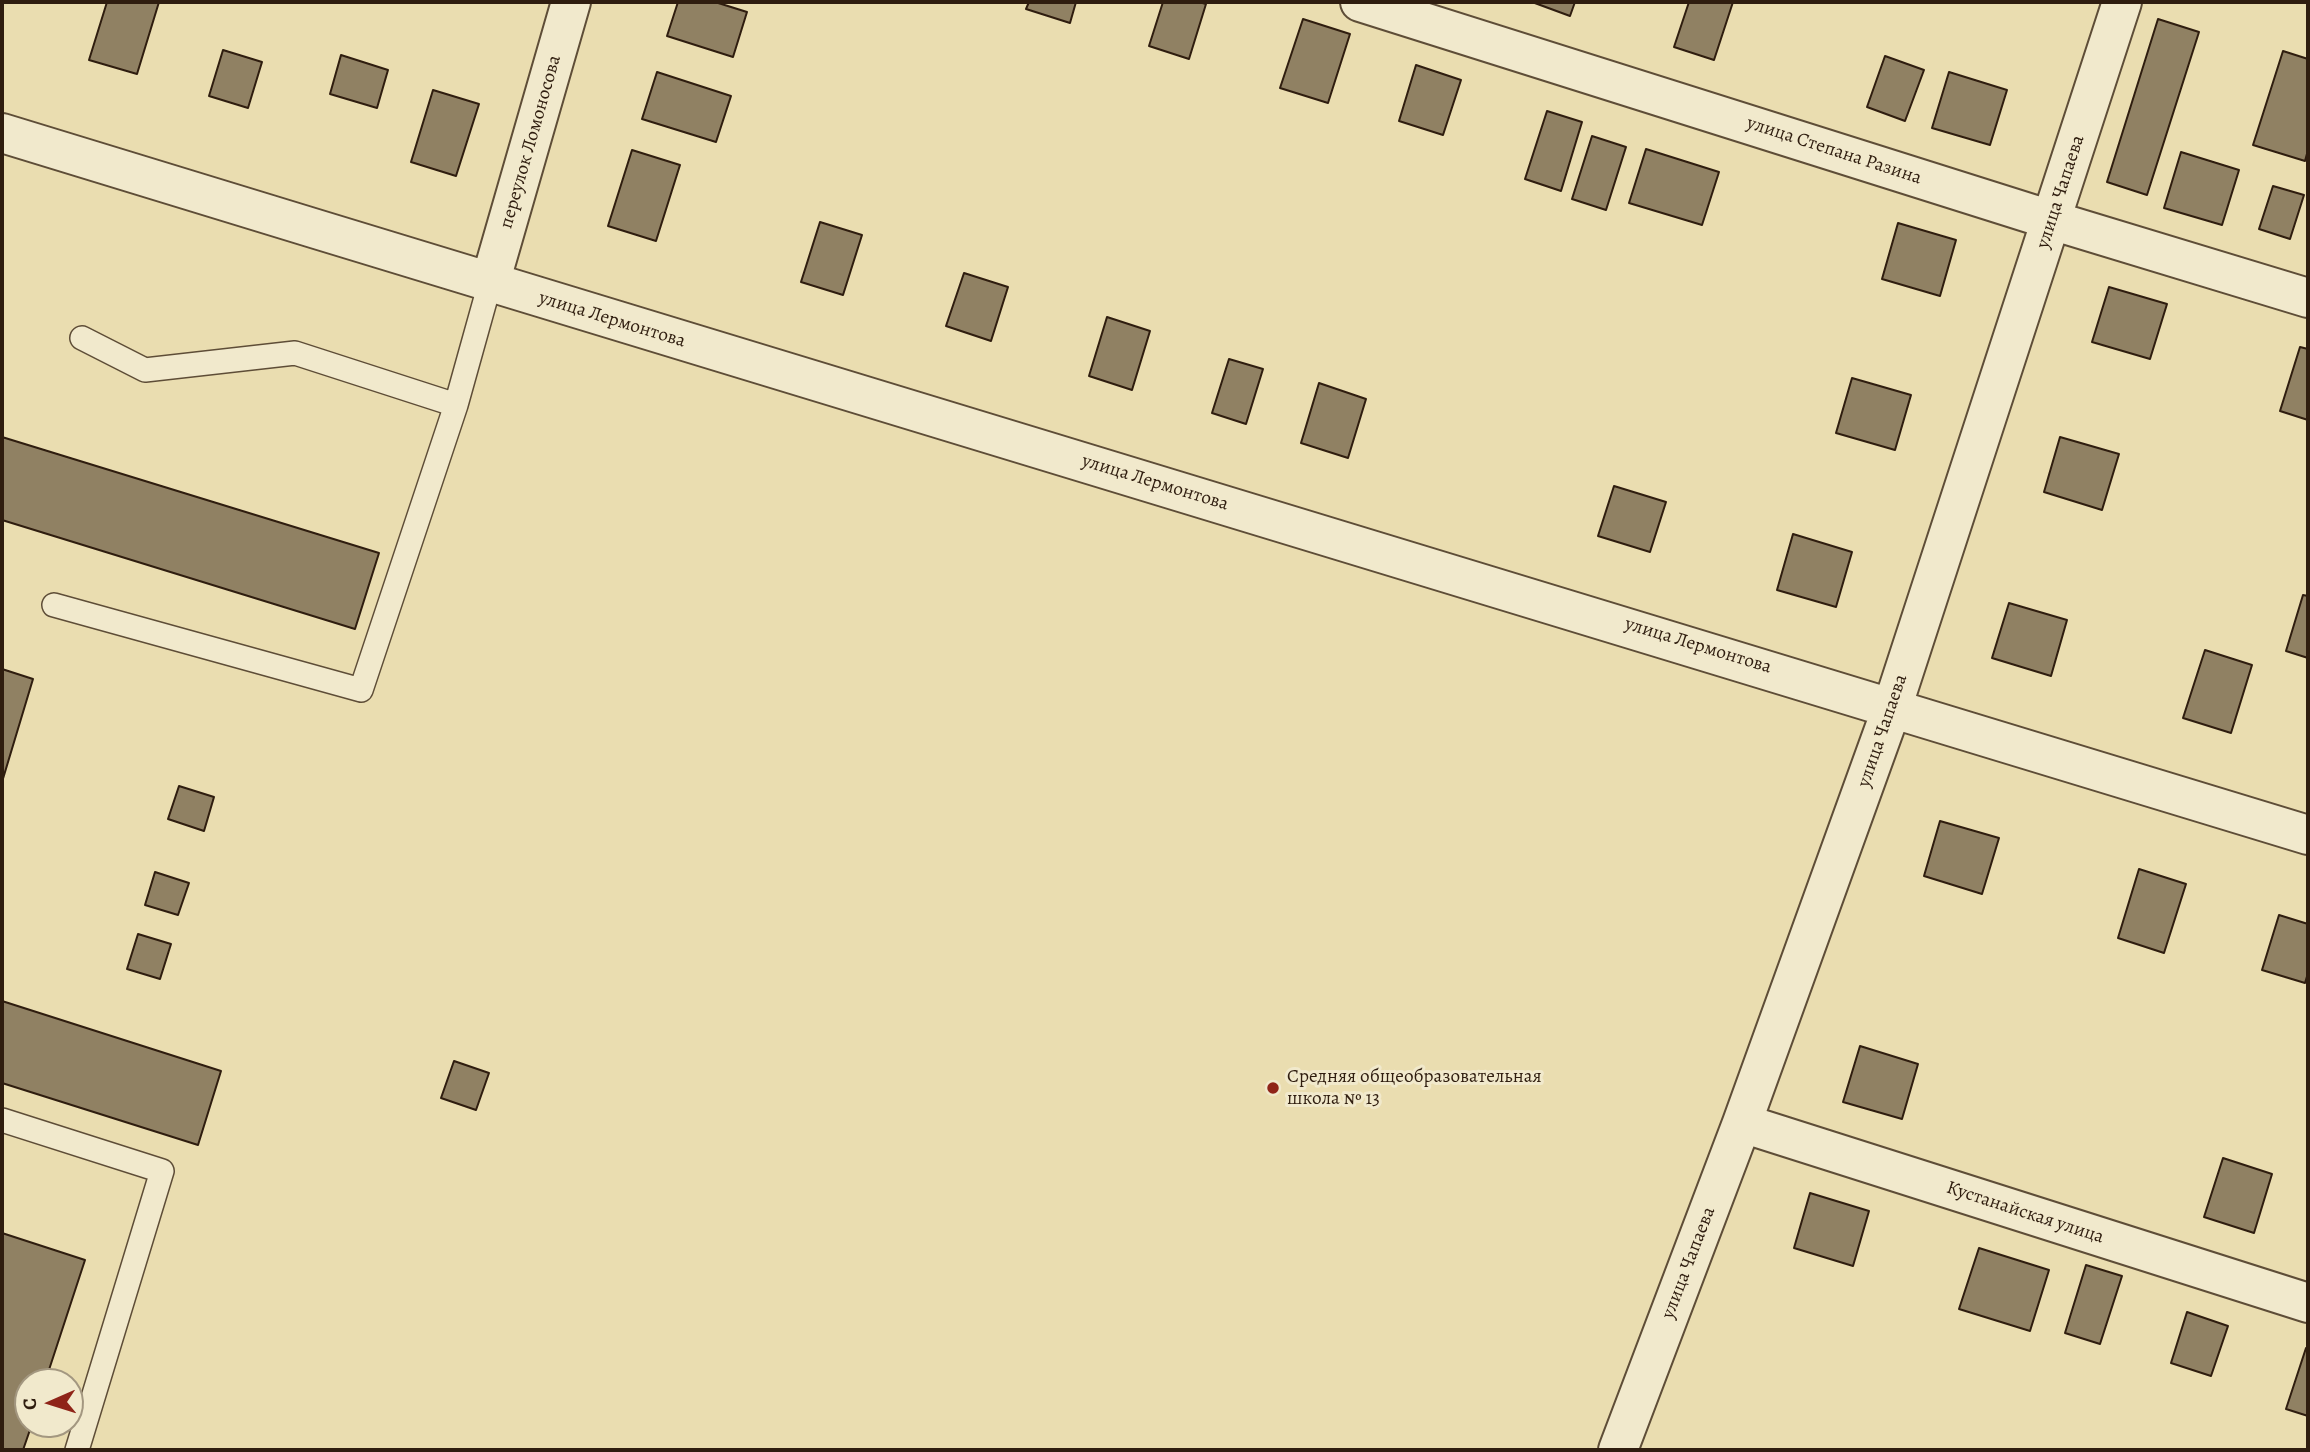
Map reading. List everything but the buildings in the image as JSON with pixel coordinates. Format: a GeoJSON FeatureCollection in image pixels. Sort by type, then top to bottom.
{"type":"FeatureCollection","features":[{"type":"Feature","properties":{"kind":"street","name":"переулок Ломоносова"},"geometry":{"type":"LineString","coordinates":[[490,283],[571,2]]}},
{"type":"Feature","properties":{"kind":"street","name":"улица Степана Разина"},"geometry":{"type":"LineString","coordinates":[[1360,2],[2308,298]]}},
{"type":"Feature","properties":{"kind":"street","name":"улица Чапаева"},"geometry":{"type":"LineString","coordinates":[[1618,1450],[1742,1124],[1893,705],[2122,2]]}},
{"type":"Feature","properties":{"kind":"street","name":"улица Лермонтова"},"geometry":{"type":"LineString","coordinates":[[2,133],[490,283],[1893,705],[2308,835]]}},
{"type":"Feature","properties":{"kind":"street","name":"Кустанайская улица"},"geometry":{"type":"LineString","coordinates":[[1742,1124],[2308,1303]]}},
{"type":"Feature","properties":{"kind":"lane"},"geometry":{"type":"LineString","coordinates":[[54,605],[361,690],[456,405],[490,283]]}},
{"type":"Feature","properties":{"kind":"lane"},"geometry":{"type":"LineString","coordinates":[[82,338],[145,370],[295,353],[456,405]]}},
{"type":"Feature","properties":{"kind":"lane"},"geometry":{"type":"LineString","coordinates":[[2,1120],[162,1171],[77,1450]]}},
{"type":"Feature","properties":{"kind":"place","name":"Средняя общеобразовательная школа № 13"},"geometry":{"type":"Point","coordinates":[1273,1088]}}]}
